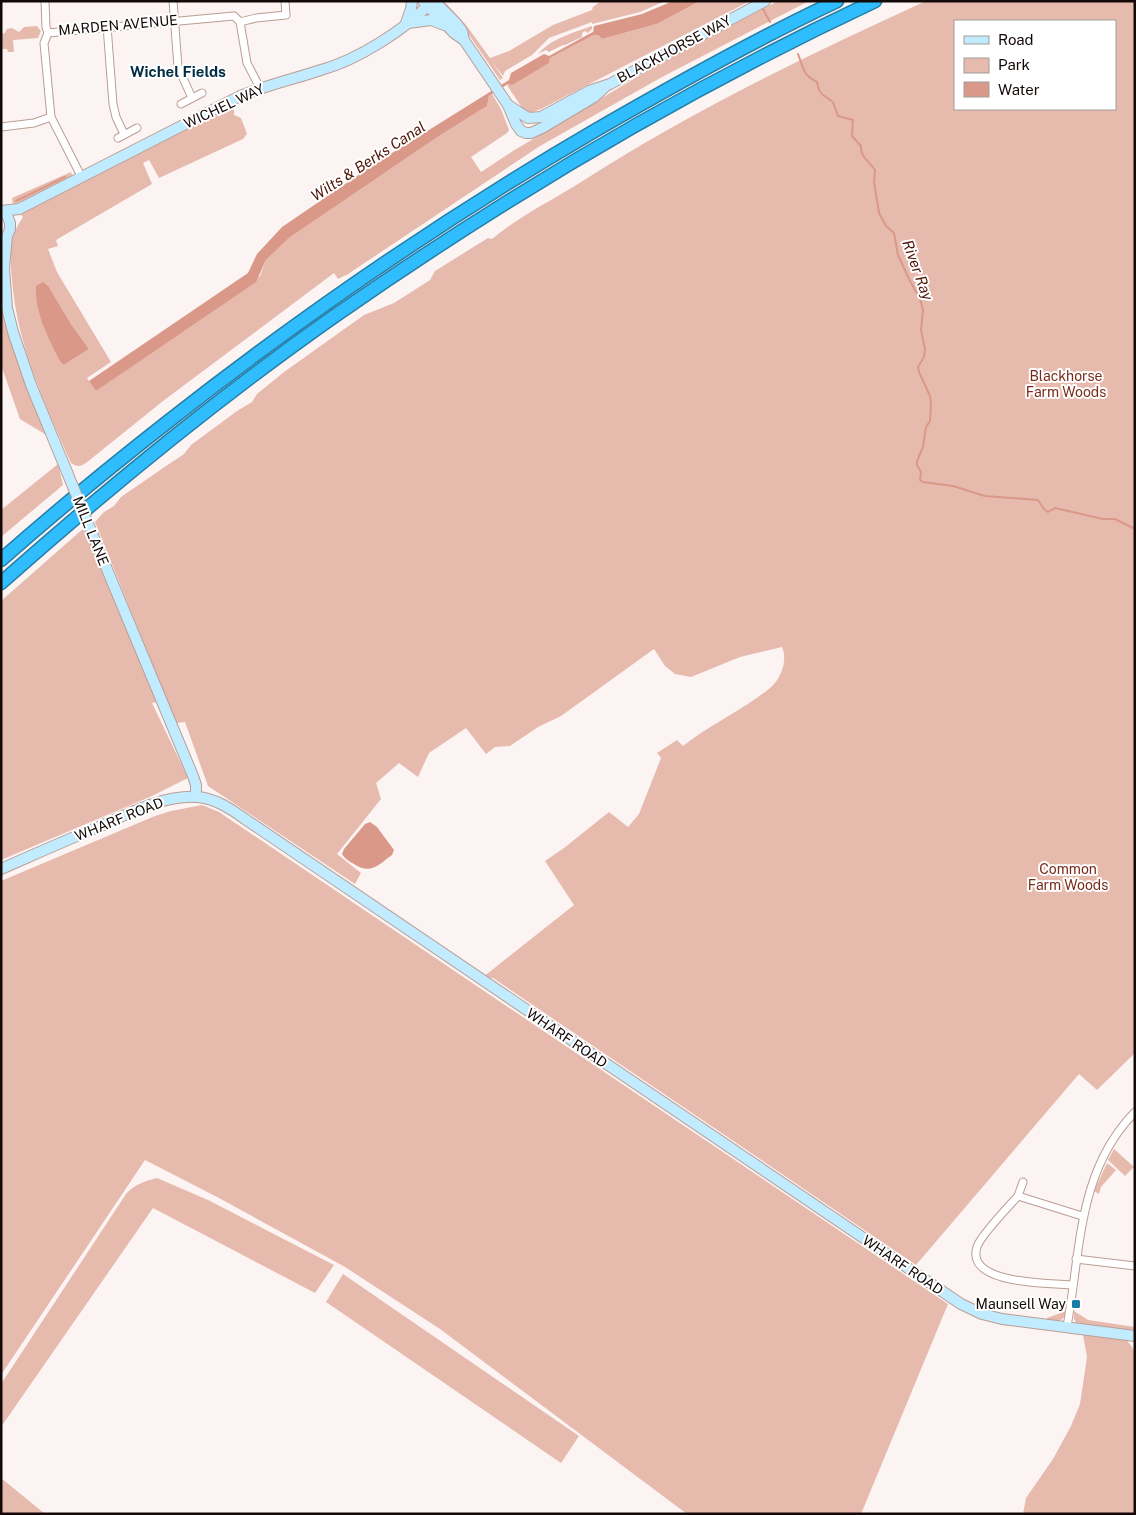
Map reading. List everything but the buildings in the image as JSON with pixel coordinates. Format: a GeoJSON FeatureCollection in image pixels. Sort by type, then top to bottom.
{"type":"FeatureCollection","features":[{"type":"Feature","properties":{"kind":"highway"},"geometry":{"type":"LineString","coordinates":[[1,560],[66,504],[223,378],[327,302],[428,232],[540,162],[636,107],[729,56],[837,1]]}},
{"type":"Feature","properties":{"kind":"highway"},"geometry":{"type":"LineString","coordinates":[[1,582],[140,465],[235,390],[336,316],[438,246],[546,178],[736,70],[875,1]]}},
{"type":"Feature","properties":{"kind":"main road"},"geometry":{"type":"LineString","coordinates":[[405,24],[412,1]]}},
{"type":"Feature","properties":{"kind":"main road","name":"BLACKHORSE WAY"},"geometry":{"type":"LineString","coordinates":[[508,105],[528,118],[536,118],[589,91],[610,84],[765,1]]}},
{"type":"Feature","properties":{"kind":"main road"},"geometry":{"type":"LineString","coordinates":[[429,2],[454,33],[464,40],[508,105]]}},
{"type":"Feature","properties":{"kind":"main road"},"geometry":{"type":"LineString","coordinates":[[429,2],[456,23],[462,31],[464,40]]}},
{"type":"Feature","properties":{"kind":"main road","name":"WICHEL WAY"},"geometry":{"type":"LineString","coordinates":[[1,211],[19,209],[222,105],[260,88],[343,62],[373,46],[405,24],[429,2]]}},
{"type":"Feature","properties":{"kind":"main road"},"geometry":{"type":"LineString","coordinates":[[405,24],[431,20],[450,28]]}},
{"type":"Feature","properties":{"kind":"main road","name":"BLACKHORSE WAY"},"geometry":{"type":"LineString","coordinates":[[508,105],[512,117],[520,129],[526,133],[531,133],[594,97],[610,84]]}},
{"type":"Feature","properties":{"kind":"main road"},"geometry":{"type":"LineString","coordinates":[[11,225],[19,209]]}},
{"type":"Feature","properties":{"kind":"main road"},"geometry":{"type":"LineString","coordinates":[[1,211],[8,217],[11,225]]}},
{"type":"Feature","properties":{"kind":"main road","name":"MILL LANE"},"geometry":{"type":"LineString","coordinates":[[11,225],[4,238],[2,256],[7,308],[13,332],[31,385],[194,776],[196,797]]}},
{"type":"Feature","properties":{"kind":"main road","name":"WHARF ROAD"},"geometry":{"type":"LineString","coordinates":[[1,869],[154,804],[173,799],[196,797],[218,802],[961,1304],[974,1311],[996,1318],[1135,1336]]}},
{"type":"Feature","properties":{"kind":"street"},"geometry":{"type":"LineString","coordinates":[[45,1],[48,33]]}},
{"type":"Feature","properties":{"kind":"street"},"geometry":{"type":"LineString","coordinates":[[172,1],[178,67],[183,82],[192,98]]}},
{"type":"Feature","properties":{"kind":"street"},"geometry":{"type":"LineString","coordinates":[[260,88],[247,63],[240,22],[256,18],[286,15],[285,1]]}},
{"type":"Feature","properties":{"kind":"street","name":"MARDEN AVENUE"},"geometry":{"type":"LineString","coordinates":[[82,178],[51,116],[44,43],[48,33],[231,15],[240,22]]}},
{"type":"Feature","properties":{"kind":"street"},"geometry":{"type":"LineString","coordinates":[[107,26],[113,104],[121,136],[136,128]]}},
{"type":"Feature","properties":{"kind":"street"},"geometry":{"type":"LineString","coordinates":[[181,104],[202,93]]}},
{"type":"Feature","properties":{"kind":"street"},"geometry":{"type":"LineString","coordinates":[[1,127],[23,126],[40,122],[51,116]]}},
{"type":"Feature","properties":{"kind":"street"},"geometry":{"type":"LineString","coordinates":[[1067,1326],[1082,1216],[1092,1181],[1103,1158],[1122,1127],[1135,1112]]}},
{"type":"Feature","properties":{"kind":"street"},"geometry":{"type":"LineString","coordinates":[[1023,1182],[1018,1196],[979,1242],[976,1255],[979,1264],[990,1273],[1011,1279],[1072,1285]]}},
{"type":"Feature","properties":{"kind":"street"},"geometry":{"type":"LineString","coordinates":[[1018,1196],[1082,1216]]}},
{"type":"Feature","properties":{"kind":"street"},"geometry":{"type":"LineString","coordinates":[[1076,1259],[1135,1266]]}},
{"type":"Feature","properties":{"kind":"green space"},"geometry":{"type":"Polygon","coordinates":[[[440,1],[444,1],[466,25],[490,58],[509,51],[553,25],[592,10],[601,1],[665,1],[640,12],[592,24],[592,22],[549,38],[532,55],[505,71],[503,76],[492,62],[503,78],[500,80],[465,29],[440,1]]]}},
{"type":"Feature","properties":{"kind":"green space"},"geometry":{"type":"Polygon","coordinates":[[[700,1],[750,1],[530,113],[524,111],[507,85],[549,63],[550,58],[594,35],[598,35],[602,39],[657,24],[700,1]]]}},
{"type":"Feature","properties":{"kind":"green space"},"geometry":{"type":"Polygon","coordinates":[[[809,1],[662,77],[540,146],[348,274],[338,279],[334,273],[163,401],[86,463],[78,466],[71,463],[34,374],[26,351],[15,304],[10,256],[11,247],[15,232],[23,217],[21,215],[27,210],[234,106],[234,115],[241,118],[247,134],[243,139],[159,178],[149,160],[143,163],[152,184],[56,240],[58,246],[48,249],[57,272],[111,362],[87,378],[96,391],[260,276],[266,260],[289,238],[436,138],[487,106],[489,96],[492,94],[501,109],[509,130],[471,157],[481,172],[662,62],[776,2],[809,1]],[[49,287],[64,365],[89,349],[71,324],[49,287]]]}},
{"type":"Feature","properties":{"kind":"green space"},"geometry":{"type":"Polygon","coordinates":[[[926,1],[1135,1],[1135,1053],[1097,1090],[1079,1074],[916,1265],[493,978],[483,977],[574,905],[545,861],[609,812],[628,827],[639,814],[661,758],[657,753],[677,740],[683,746],[770,688],[777,680],[784,663],[782,647],[740,657],[691,677],[675,674],[665,666],[654,649],[561,716],[538,727],[510,746],[495,747],[486,754],[466,728],[429,753],[418,777],[399,763],[376,783],[381,799],[337,854],[361,873],[355,884],[208,786],[185,722],[176,723],[95,522],[104,512],[114,506],[121,497],[184,454],[191,445],[252,402],[257,394],[284,372],[364,315],[394,303],[430,280],[435,271],[488,238],[492,239],[523,217],[662,133],[793,64],[926,1]]]}},
{"type":"Feature","properties":{"kind":"green space"},"geometry":{"type":"Polygon","coordinates":[[[37,26],[41,31],[38,38],[13,40],[14,52],[1,49],[1,32],[4,34],[7,29],[12,28],[19,32],[24,27],[37,26]]]}},
{"type":"Feature","properties":{"kind":"green space"},"geometry":{"type":"Polygon","coordinates":[[[592,26],[588,33],[585,31],[582,33],[582,37],[549,52],[546,50],[538,54],[556,40],[592,26]]]}},
{"type":"Feature","properties":{"kind":"green space"},"geometry":{"type":"Polygon","coordinates":[[[71,172],[71,178],[25,201],[13,204],[12,198],[71,172]]]}},
{"type":"Feature","properties":{"kind":"green space"},"geometry":{"type":"Polygon","coordinates":[[[1,287],[48,436],[20,419],[1,365],[1,287]]]}},
{"type":"Feature","properties":{"kind":"green space"},"geometry":{"type":"Polygon","coordinates":[[[58,464],[63,485],[1,537],[1,510],[58,464]]]}},
{"type":"Feature","properties":{"kind":"green space"},"geometry":{"type":"Polygon","coordinates":[[[84,528],[158,702],[152,703],[188,778],[152,796],[1,860],[1,601],[84,528]]]}},
{"type":"Feature","properties":{"kind":"green space"},"geometry":{"type":"Polygon","coordinates":[[[202,805],[219,812],[948,1304],[861,1514],[687,1514],[440,1329],[345,1267],[145,1160],[1,1375],[1,881],[155,816],[202,805]]]}},
{"type":"Feature","properties":{"kind":"green space"},"geometry":{"type":"Polygon","coordinates":[[[1114,1149],[1134,1167],[1125,1176],[1108,1160],[1114,1149]]]}},
{"type":"Feature","properties":{"kind":"green space"},"geometry":{"type":"Polygon","coordinates":[[[1107,1163],[1116,1170],[1101,1187],[1099,1194],[1094,1191],[1107,1163]]]}},
{"type":"Feature","properties":{"kind":"green space"},"geometry":{"type":"Polygon","coordinates":[[[157,1178],[208,1200],[334,1265],[315,1293],[153,1208],[1,1427],[1,1384],[126,1194],[140,1183],[157,1178]]]}},
{"type":"Feature","properties":{"kind":"green space"},"geometry":{"type":"Polygon","coordinates":[[[343,1274],[579,1436],[561,1463],[326,1302],[343,1274]]]}},
{"type":"Feature","properties":{"kind":"green space"},"geometry":{"type":"Polygon","coordinates":[[[1066,1311],[1062,1319],[1047,1321],[1047,1318],[1066,1311]]]}},
{"type":"Feature","properties":{"kind":"green space"},"geometry":{"type":"Polygon","coordinates":[[[1074,1311],[1088,1320],[1135,1327],[1135,1332],[1077,1324],[1074,1319],[1074,1311]]]}},
{"type":"Feature","properties":{"kind":"green space"},"geometry":{"type":"Polygon","coordinates":[[[1083,1335],[1125,1338],[1135,1354],[1135,1514],[1023,1514],[1026,1498],[1053,1459],[1071,1426],[1080,1404],[1087,1357],[1083,1335]]]}},
{"type":"Feature","properties":{"kind":"green space"},"geometry":{"type":"Polygon","coordinates":[[[1,1478],[45,1514],[1,1514],[1,1478]]]}},
{"type":"Feature","properties":{"kind":"water"},"geometry":{"type":"Polygon","coordinates":[[[673,1],[700,1],[657,24],[602,39],[598,35],[594,35],[550,58],[549,63],[512,85],[508,84],[489,96],[487,106],[436,138],[289,238],[266,260],[256,282],[96,391],[89,381],[248,273],[257,254],[282,227],[376,163],[509,80],[511,73],[544,54],[549,56],[593,32],[594,26],[642,14],[673,1]]]}},
{"type":"Feature","properties":{"kind":"water"},"geometry":{"type":"Polygon","coordinates":[[[43,282],[49,287],[71,324],[89,349],[64,365],[51,343],[40,316],[36,286],[43,282]]]}},
{"type":"Feature","properties":{"kind":"water"},"geometry":{"type":"Polygon","coordinates":[[[370,822],[377,827],[394,850],[392,855],[378,865],[365,869],[350,862],[342,854],[365,824],[370,822]]]}},
{"type":"Feature","properties":{"kind":"waterway","name":"River Ray"},"geometry":{"type":"LineString","coordinates":[[763,9],[770,22]]}},
{"type":"Feature","properties":{"kind":"waterway","name":"River Ray"},"geometry":{"type":"LineString","coordinates":[[798,54],[806,74],[817,82],[819,90],[833,102],[838,116],[853,120],[852,136],[861,146],[863,156],[875,170],[874,182],[879,213],[886,226],[894,233],[898,255],[920,299],[923,310],[921,330],[925,349],[924,357],[918,367],[930,396],[931,404],[930,421],[926,427],[923,447],[917,461],[921,472],[920,480],[953,486],[985,496],[1038,500],[1048,512],[1055,508],[1103,519],[1115,519],[1135,529]]}},
{"type":"Feature","properties":{"kind":"waterway"},"geometry":{"type":"LineString","coordinates":[[16,201],[65,177]]}},
{"type":"Feature","properties":{"kind":"place","name":"Maunsell Way"},"geometry":{"type":"Point","coordinates":[1076,1304]}},
{"type":"Feature","properties":{"kind":"district","name":"Wichel Fields"},"geometry":{"type":"Point","coordinates":[178,71]}},
{"type":"Feature","properties":{"kind":"water label","name":"Wilts & Berks Canal"},"geometry":{"type":"Point","coordinates":[368,161]}},
{"type":"Feature","properties":{"kind":"park label","name":"Blackhorse Farm Woods"},"geometry":{"type":"Point","coordinates":[1066,384]}},
{"type":"Feature","properties":{"kind":"park label","name":"Common Farm Woods"},"geometry":{"type":"Point","coordinates":[1068,878]}}]}
